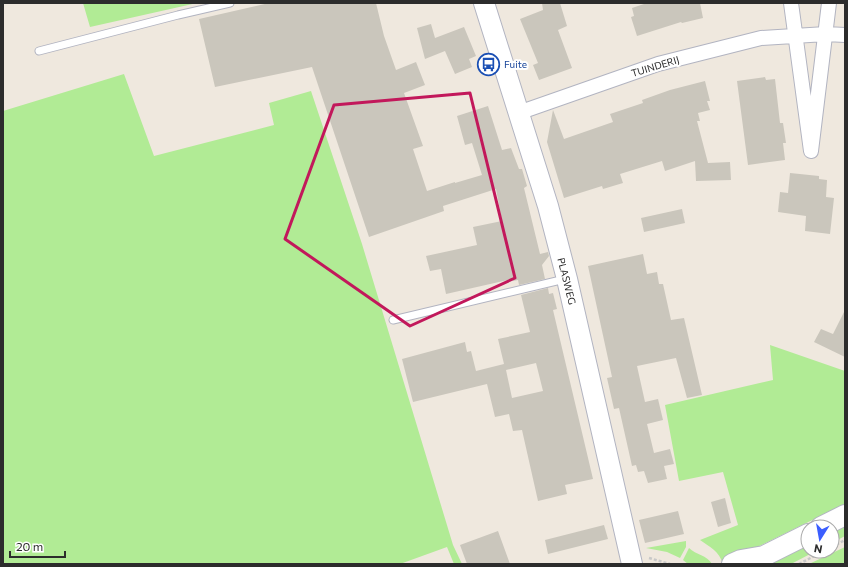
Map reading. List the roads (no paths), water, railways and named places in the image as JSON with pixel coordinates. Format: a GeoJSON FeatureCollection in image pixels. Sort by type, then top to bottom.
{"type":"FeatureCollection","features":[{"type":"Feature","properties":{"kind":"street","name":"PLASWEG"},"geometry":{"type":"LineString","coordinates":[[484,3],[548,206],[567,279],[632,564]]}},
{"type":"Feature","properties":{"kind":"street"},"geometry":{"type":"LineString","coordinates":[[791,3],[811,151],[829,3]]}},
{"type":"Feature","properties":{"kind":"street","name":"TUINDERIJ"},"geometry":{"type":"LineString","coordinates":[[518,113],[658,64],[761,38],[826,34],[845,36]]}},
{"type":"Feature","properties":{"kind":"street"},"geometry":{"type":"LineString","coordinates":[[836,519],[845,514]]}},
{"type":"Feature","properties":{"kind":"street"},"geometry":{"type":"LineString","coordinates":[[732,564],[741,560],[759,560],[800,538]]}},
{"type":"Feature","properties":{"kind":"lane"},"geometry":{"type":"LineString","coordinates":[[39,51],[230,3]]}},
{"type":"Feature","properties":{"kind":"lane"},"geometry":{"type":"LineString","coordinates":[[393,320],[567,279]]}},
{"type":"Feature","properties":{"kind":"place","name":"Fuite"},"geometry":{"type":"Point","coordinates":[489,64]}}]}
